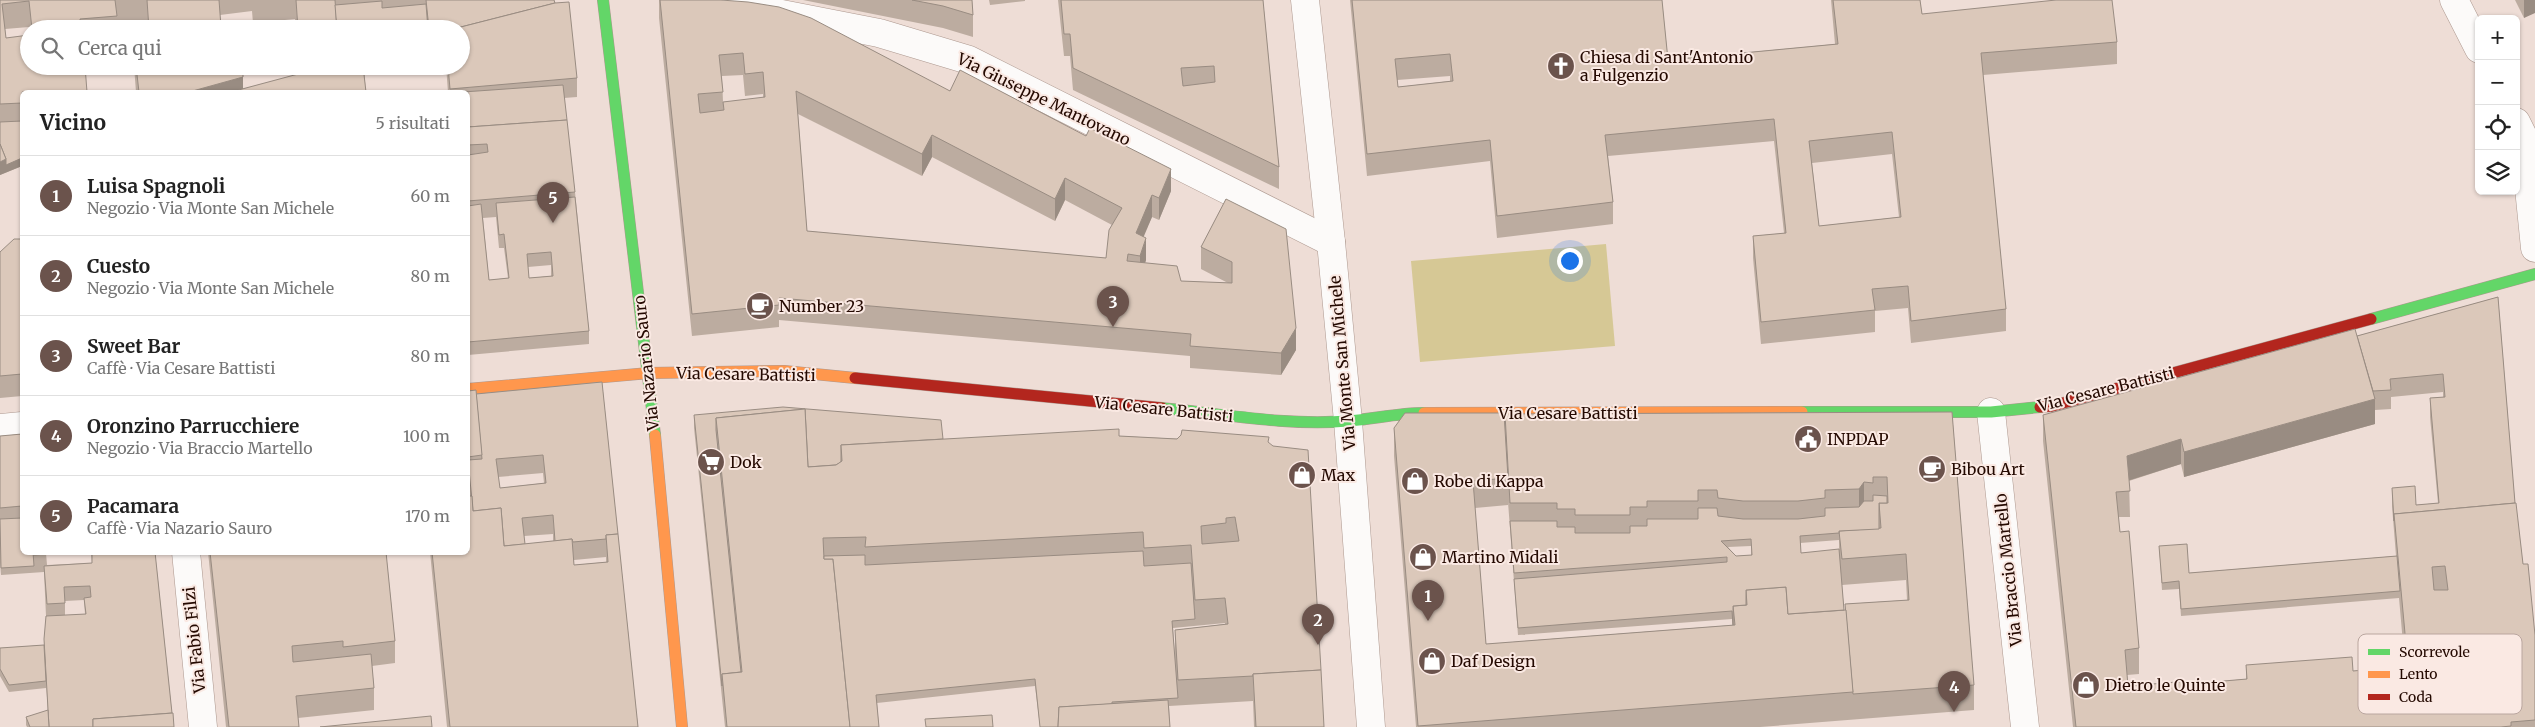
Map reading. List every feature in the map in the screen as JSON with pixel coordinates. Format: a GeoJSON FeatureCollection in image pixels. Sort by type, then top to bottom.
{"type":"FeatureCollection","features":[{"type":"Feature","properties":{"kind":"street","name":"Via Nazario Sauro"},"geometry":{"type":"LineString","coordinates":[[604,0],[649,373],[682,727]]}},
{"type":"Feature","properties":{"kind":"street","name":"Via Giuseppe Mantovano"},"geometry":{"type":"LineString","coordinates":[[710,0],[879,33],[969,60],[1332,242]]}},
{"type":"Feature","properties":{"kind":"street","name":"Via Monte San Michele"},"geometry":{"type":"LineString","coordinates":[[1304,0],[1332,242],[1348,421],[1371,727]]}},
{"type":"Feature","properties":{"kind":"street"},"geometry":{"type":"LineString","coordinates":[[2454,0],[2475,41]]}},
{"type":"Feature","properties":{"kind":"street"},"geometry":{"type":"LineString","coordinates":[[2520,130],[2524,138],[2535,248]]}},
{"type":"Feature","properties":{"kind":"street","name":"Via Cesare Battisti"},"geometry":{"type":"LineString","coordinates":[[470,389],[649,373],[784,371],[1281,420],[1348,421],[1403,414],[1991,412],[2052,406],[2535,274]]}},
{"type":"Feature","properties":{"kind":"street","name":"Via Braccio Martello"},"geometry":{"type":"LineString","coordinates":[[1991,412],[2025,727]]}},
{"type":"Feature","properties":{"kind":"street"},"geometry":{"type":"LineString","coordinates":[[0,428],[20,426]]}},
{"type":"Feature","properties":{"kind":"street","name":"Via Fabio Filzi"},"geometry":{"type":"LineString","coordinates":[[186,555],[203,727]]}},
{"type":"Feature","properties":{"kind":"shaded area"},"geometry":{"type":"Polygon","coordinates":[[[1606,244],[1615,346],[1420,362],[1411,261],[1606,244]]]}},
{"type":"Feature","properties":{"kind":"building"},"geometry":{"type":"Polygon","coordinates":[[[0,0],[115,0],[117,16],[80,20],[31,20],[29,1],[2,4],[6,38],[20,36],[20,75],[86,75],[87,90],[20,90],[20,103],[0,104],[0,0]]]}},
{"type":"Feature","properties":{"kind":"building"},"geometry":{"type":"Polygon","coordinates":[[[147,0],[219,0],[220,20],[148,20],[147,0]]]}},
{"type":"Feature","properties":{"kind":"building"},"geometry":{"type":"Polygon","coordinates":[[[296,0],[335,0],[336,20],[297,20],[296,0]]]}},
{"type":"Feature","properties":{"kind":"building"},"geometry":{"type":"Polygon","coordinates":[[[426,0],[554,0],[555,3],[470,25],[470,20],[428,20],[426,0]]]}},
{"type":"Feature","properties":{"kind":"building"},"geometry":{"type":"Polygon","coordinates":[[[660,0],[721,0],[779,7],[811,18],[950,91],[960,70],[1086,136],[1090,128],[1171,169],[1159,198],[1152,195],[1136,233],[1146,238],[1140,256],[1128,254],[1127,261],[1177,266],[1181,281],[1232,283],[1232,262],[1201,247],[1226,199],[1286,229],[1296,328],[1281,353],[1190,346],[1191,334],[779,298],[779,305],[692,314],[660,0]],[[743,53],[719,55],[723,92],[698,94],[700,113],[724,110],[723,102],[765,97],[763,72],[745,74],[743,53]],[[796,91],[807,231],[1106,258],[1109,230],[1122,208],[1065,178],[1055,199],[932,135],[922,154],[796,91]]]}},
{"type":"Feature","properties":{"kind":"building"},"geometry":{"type":"Polygon","coordinates":[[[912,0],[972,0],[973,15],[943,6],[912,0]]]}},
{"type":"Feature","properties":{"kind":"building"},"geometry":{"type":"Polygon","coordinates":[[[1061,0],[1263,0],[1279,167],[1073,68],[1070,34],[1064,34],[1061,0]],[[1214,66],[1181,68],[1183,86],[1215,82],[1214,66]]]}},
{"type":"Feature","properties":{"kind":"building"},"geometry":{"type":"Polygon","coordinates":[[[1352,0],[1662,0],[1668,60],[1838,44],[1833,0],[1920,0],[1922,14],[2056,0],[2112,0],[2117,42],[1981,53],[2006,309],[1911,321],[1908,286],[1872,289],[1875,310],[1761,322],[1753,236],[1786,233],[1774,119],[1605,135],[1613,202],[1497,216],[1490,140],[1367,154],[1352,0]],[[1450,54],[1395,59],[1398,87],[1453,81],[1450,54]],[[1892,132],[1809,141],[1819,226],[1901,217],[1892,132]]]}},
{"type":"Feature","properties":{"kind":"building"},"geometry":{"type":"Polygon","coordinates":[[[382,1],[382,8],[426,4],[427,20],[336,20],[335,5],[382,1]]]}},
{"type":"Feature","properties":{"kind":"building"},"geometry":{"type":"Polygon","coordinates":[[[569,2],[577,78],[450,89],[449,75],[470,75],[470,25],[555,3],[569,2]]]}},
{"type":"Feature","properties":{"kind":"building"},"geometry":{"type":"Polygon","coordinates":[[[137,75],[243,75],[243,77],[196,90],[139,90],[137,75]]]}},
{"type":"Feature","properties":{"kind":"building"},"geometry":{"type":"Polygon","coordinates":[[[294,75],[364,75],[366,90],[238,90],[294,75]]]}},
{"type":"Feature","properties":{"kind":"building"},"geometry":{"type":"Polygon","coordinates":[[[563,85],[567,120],[470,127],[470,92],[563,85]]]}},
{"type":"Feature","properties":{"kind":"building"},"geometry":{"type":"Polygon","coordinates":[[[567,120],[575,192],[470,201],[470,155],[488,152],[487,144],[470,145],[470,127],[567,120]]]}},
{"type":"Feature","properties":{"kind":"building"},"geometry":{"type":"Polygon","coordinates":[[[20,121],[20,159],[6,165],[6,159],[0,144],[0,122],[20,121]]]}},
{"type":"Feature","properties":{"kind":"building"},"geometry":{"type":"Polygon","coordinates":[[[0,144],[6,159],[0,162],[0,144]]]}},
{"type":"Feature","properties":{"kind":"building"},"geometry":{"type":"Polygon","coordinates":[[[575,197],[589,331],[470,342],[470,206],[481,204],[489,280],[509,278],[504,234],[499,235],[496,203],[575,197]],[[551,252],[527,254],[529,278],[553,276],[551,252]]]}},
{"type":"Feature","properties":{"kind":"building"},"geometry":{"type":"Polygon","coordinates":[[[14,239],[20,239],[20,374],[0,376],[0,252],[14,239]]]}},
{"type":"Feature","properties":{"kind":"building"},"geometry":{"type":"Polygon","coordinates":[[[2498,297],[2515,503],[2394,514],[2394,521],[2392,488],[2415,486],[2416,505],[2439,503],[2430,398],[2445,397],[2443,374],[2390,379],[2391,390],[2373,391],[2357,336],[2498,297]]]}},
{"type":"Feature","properties":{"kind":"building"},"geometry":{"type":"Polygon","coordinates":[[[2355,329],[2375,399],[2184,452],[2181,439],[2127,456],[2130,491],[2116,492],[2120,532],[2129,531],[2139,648],[2125,650],[2128,686],[2189,681],[2189,684],[2247,679],[2246,665],[2352,657],[2353,671],[2358,671],[2358,714],[2522,714],[2522,634],[2405,634],[2394,514],[2516,503],[2523,564],[2528,564],[2535,635],[2535,720],[2511,722],[2511,726],[2501,727],[2076,727],[2043,415],[2355,329]],[[2445,566],[2432,567],[2434,590],[2448,590],[2445,566]]]}},
{"type":"Feature","properties":{"kind":"building"},"geometry":{"type":"Polygon","coordinates":[[[602,382],[618,534],[606,535],[606,539],[573,542],[572,539],[555,541],[553,515],[522,518],[525,544],[504,546],[501,508],[473,511],[470,460],[482,459],[476,394],[602,382]],[[543,455],[496,459],[500,488],[546,483],[543,455]]]}},
{"type":"Feature","properties":{"kind":"building"},"geometry":{"type":"Polygon","coordinates":[[[476,390],[482,455],[470,457],[470,391],[476,390]]]}},
{"type":"Feature","properties":{"kind":"building"},"geometry":{"type":"Polygon","coordinates":[[[783,407],[941,420],[943,439],[841,445],[841,462],[836,465],[808,467],[805,409],[716,418],[741,672],[722,674],[722,686],[694,415],[783,407]]]}},
{"type":"Feature","properties":{"kind":"building"},"geometry":{"type":"Polygon","coordinates":[[[805,409],[808,467],[836,465],[842,461],[841,445],[1119,429],[1119,436],[1177,439],[1181,435],[1182,430],[1269,437],[1268,442],[1273,446],[1308,450],[1321,670],[1178,680],[1175,630],[1228,624],[1225,598],[1195,600],[1191,545],[1144,548],[1143,532],[865,547],[866,537],[823,538],[824,559],[833,559],[850,727],[727,727],[722,674],[742,672],[716,418],[805,409]],[[1235,517],[1226,518],[1226,523],[1201,526],[1202,544],[1239,541],[1235,517]]]}},
{"type":"Feature","properties":{"kind":"building"},"geometry":{"type":"Polygon","coordinates":[[[1952,412],[1974,685],[1853,694],[1845,604],[1909,600],[1906,554],[1842,559],[1839,531],[1881,528],[1879,503],[1888,503],[1887,477],[1873,477],[1873,483],[1864,482],[1859,489],[1825,490],[1825,498],[1798,501],[1743,501],[1718,498],[1717,490],[1698,490],[1698,501],[1647,501],[1647,507],[1630,507],[1630,515],[1575,515],[1575,509],[1557,509],[1557,503],[1510,503],[1505,414],[1952,412]]]}},
{"type":"Feature","properties":{"kind":"building"},"geometry":{"type":"Polygon","coordinates":[[[1405,413],[1504,413],[1508,478],[1473,481],[1486,644],[1735,625],[1733,606],[1747,605],[1746,590],[1786,587],[1788,614],[1846,610],[1853,692],[1418,726],[1394,428],[1405,413]]]}},
{"type":"Feature","properties":{"kind":"building"},"geometry":{"type":"Polygon","coordinates":[[[20,434],[20,506],[0,508],[0,436],[20,434]]]}},
{"type":"Feature","properties":{"kind":"building"},"geometry":{"type":"Polygon","coordinates":[[[1873,495],[1887,496],[1887,503],[1879,503],[1879,529],[1839,531],[1839,533],[1800,536],[1801,553],[1839,549],[1844,610],[1788,614],[1786,587],[1746,590],[1746,605],[1733,606],[1733,625],[1732,611],[1518,628],[1514,579],[1727,562],[1727,557],[1514,573],[1510,521],[1557,521],[1557,527],[1575,527],[1575,533],[1630,533],[1630,526],[1647,526],[1647,519],[1698,519],[1698,508],[1717,508],[1718,516],[1743,519],[1798,519],[1825,516],[1825,508],[1859,507],[1864,501],[1873,501],[1873,495]],[[1751,539],[1721,541],[1736,556],[1752,555],[1751,539]]]}},
{"type":"Feature","properties":{"kind":"building"},"geometry":{"type":"Polygon","coordinates":[[[470,496],[472,496],[473,511],[501,508],[504,546],[572,539],[574,565],[608,562],[606,535],[618,534],[638,727],[450,727],[432,555],[470,555],[470,496]]]}},
{"type":"Feature","properties":{"kind":"building"},"geometry":{"type":"Polygon","coordinates":[[[20,518],[20,555],[33,555],[34,566],[1,568],[0,519],[20,518]]]}},
{"type":"Feature","properties":{"kind":"building"},"geometry":{"type":"Polygon","coordinates":[[[2187,544],[2189,573],[2397,556],[2400,591],[2181,609],[2179,581],[2162,583],[2159,546],[2187,544]]]}},
{"type":"Feature","properties":{"kind":"building"},"geometry":{"type":"Polygon","coordinates":[[[1143,551],[1144,566],[1191,563],[1195,619],[1172,621],[1178,698],[1059,707],[1058,727],[1040,727],[1035,679],[876,695],[879,727],[850,727],[833,559],[824,559],[824,556],[865,555],[865,565],[1143,551]]]}},
{"type":"Feature","properties":{"kind":"building"},"geometry":{"type":"Polygon","coordinates":[[[92,555],[155,555],[172,713],[93,719],[93,727],[49,727],[44,639],[46,616],[86,614],[84,598],[91,597],[90,586],[64,587],[65,603],[47,604],[44,566],[92,563],[92,555]]]}},
{"type":"Feature","properties":{"kind":"building"},"geometry":{"type":"Polygon","coordinates":[[[210,555],[386,555],[395,641],[343,647],[343,641],[292,646],[293,662],[371,654],[374,688],[296,696],[299,727],[229,727],[210,555]]]}},
{"type":"Feature","properties":{"kind":"building"},"geometry":{"type":"Polygon","coordinates":[[[44,645],[46,681],[9,685],[0,669],[0,648],[44,645]]]}},
{"type":"Feature","properties":{"kind":"building"},"geometry":{"type":"Polygon","coordinates":[[[1321,670],[1324,727],[1256,727],[1253,674],[1321,670]]]}},
{"type":"Feature","properties":{"kind":"building"},"geometry":{"type":"Polygon","coordinates":[[[1168,700],[1170,727],[1058,727],[1059,707],[1168,700]]]}},
{"type":"Feature","properties":{"kind":"building"},"geometry":{"type":"Polygon","coordinates":[[[48,710],[49,727],[30,727],[26,717],[48,710]]]}},
{"type":"Feature","properties":{"kind":"building"},"geometry":{"type":"Polygon","coordinates":[[[173,713],[174,727],[93,727],[93,719],[173,713]]]}},
{"type":"Feature","properties":{"kind":"building"},"geometry":{"type":"Polygon","coordinates":[[[992,715],[993,727],[926,727],[925,719],[992,715]]]}},
{"type":"Feature","properties":{"kind":"building"},"geometry":{"type":"Polygon","coordinates":[[[431,716],[432,727],[320,727],[431,716]]]}},
{"type":"Feature","properties":{"kind":"traffic: fast"},"geometry":{"type":"LineString","coordinates":[[603,0],[655,435]]}},
{"type":"Feature","properties":{"kind":"traffic: fast"},"geometry":{"type":"LineString","coordinates":[[2371,319],[2535,274]]}},
{"type":"Feature","properties":{"kind":"traffic: fast"},"geometry":{"type":"LineString","coordinates":[[1802,412],[1991,412],[2040,407]]}},
{"type":"Feature","properties":{"kind":"traffic: fast"},"geometry":{"type":"LineString","coordinates":[[1162,408],[1255,419],[1302,422],[1348,421],[1424,413]]}},
{"type":"Feature","properties":{"kind":"traffic: slow"},"geometry":{"type":"LineString","coordinates":[[470,389],[649,373],[784,371],[855,378]]}},
{"type":"Feature","properties":{"kind":"traffic: slow"},"geometry":{"type":"LineString","coordinates":[[1424,413],[1802,412]]}},
{"type":"Feature","properties":{"kind":"traffic: slow"},"geometry":{"type":"LineString","coordinates":[[655,435],[682,727]]}},
{"type":"Feature","properties":{"kind":"traffic: jam"},"geometry":{"type":"LineString","coordinates":[[2040,407],[2052,406],[2371,319]]}},
{"type":"Feature","properties":{"kind":"traffic: jam"},"geometry":{"type":"LineString","coordinates":[[855,378],[1162,408]]}},
{"type":"Feature","properties":{"kind":"place","name":"Chiesa di Sant'Antonio a Fulgenzio"},"geometry":{"type":"Point","coordinates":[1561,66]}},
{"type":"Feature","properties":{"kind":"place","name":"Pacamara"},"geometry":{"type":"Point","coordinates":[553,223]}},
{"type":"Feature","properties":{"kind":"place","name":"Number 23"},"geometry":{"type":"Point","coordinates":[760,306]}},
{"type":"Feature","properties":{"kind":"place","name":"Sweet Bar"},"geometry":{"type":"Point","coordinates":[1113,327]}},
{"type":"Feature","properties":{"kind":"place","name":"INPDAP"},"geometry":{"type":"Point","coordinates":[1808,439]}},
{"type":"Feature","properties":{"kind":"place","name":"Dok"},"geometry":{"type":"Point","coordinates":[711,462]}},
{"type":"Feature","properties":{"kind":"place","name":"Bibou Art"},"geometry":{"type":"Point","coordinates":[1932,469]}},
{"type":"Feature","properties":{"kind":"place","name":"Max"},"geometry":{"type":"Point","coordinates":[1302,475]}},
{"type":"Feature","properties":{"kind":"place","name":"Robe di Kappa"},"geometry":{"type":"Point","coordinates":[1415,481]}},
{"type":"Feature","properties":{"kind":"place","name":"Martino Midali"},"geometry":{"type":"Point","coordinates":[1423,557]}},
{"type":"Feature","properties":{"kind":"place","name":"Luisa Spagnoli"},"geometry":{"type":"Point","coordinates":[1428,621]}},
{"type":"Feature","properties":{"kind":"place","name":"Cuesto"},"geometry":{"type":"Point","coordinates":[1318,645]}},
{"type":"Feature","properties":{"kind":"place","name":"Daf Design"},"geometry":{"type":"Point","coordinates":[1432,661]}},
{"type":"Feature","properties":{"kind":"place","name":"Dietro le Quinte"},"geometry":{"type":"Point","coordinates":[2086,685]}},
{"type":"Feature","properties":{"kind":"place","name":"Oronzino Parrucchiere"},"geometry":{"type":"Point","coordinates":[1954,712]}}]}
